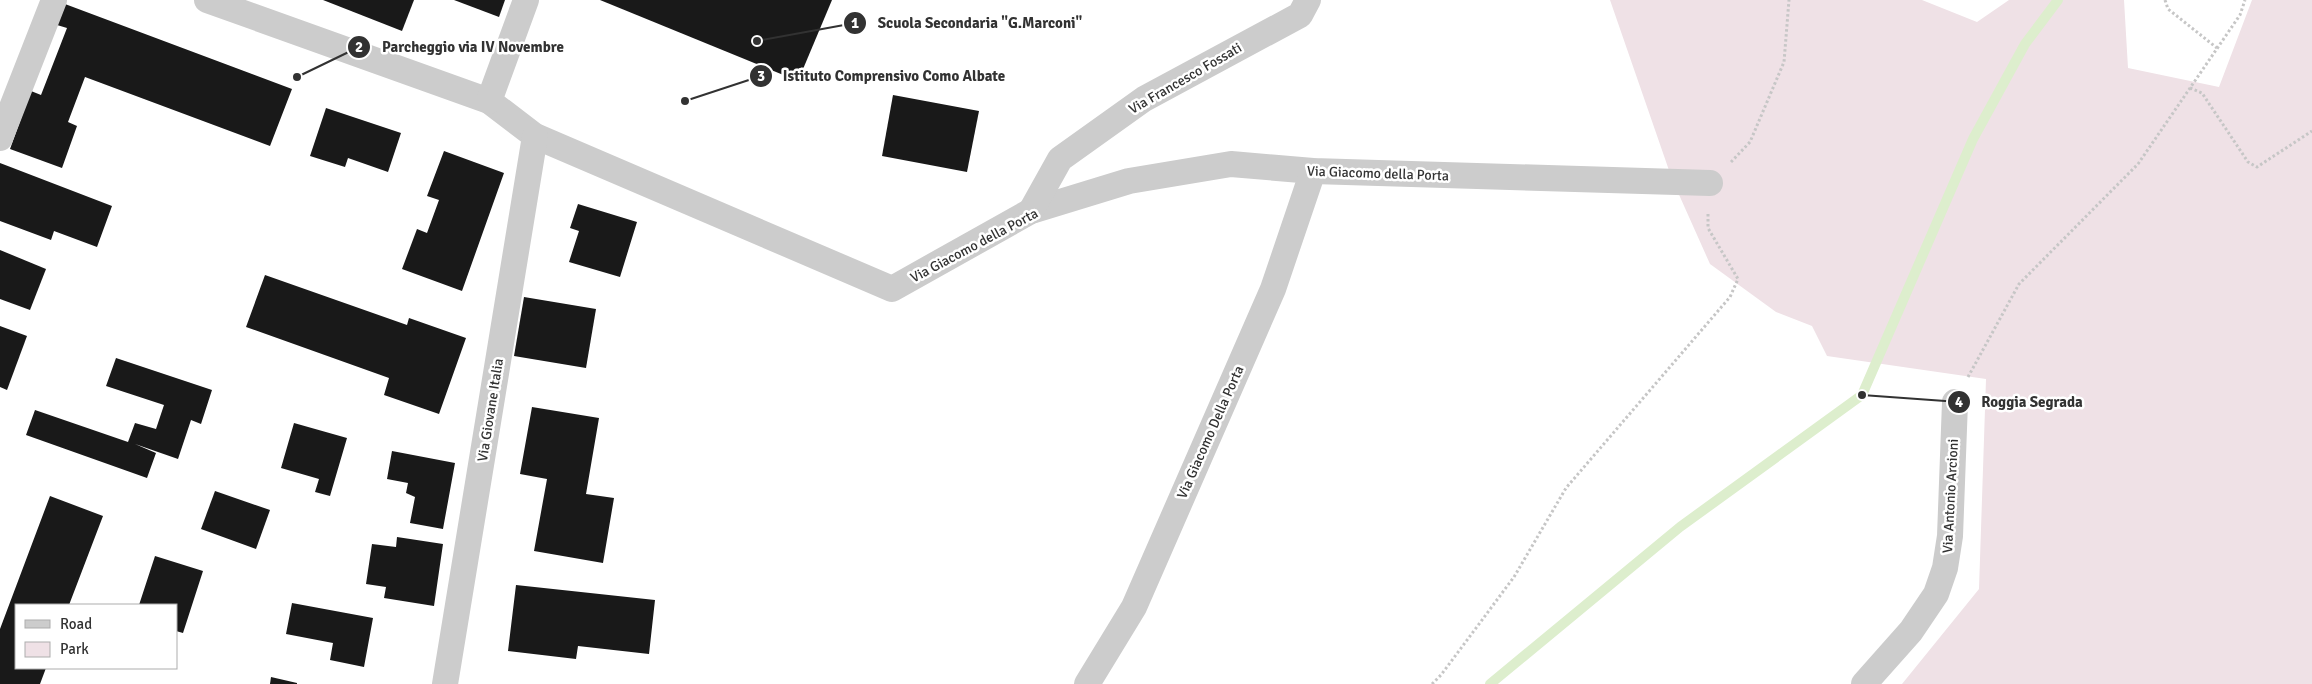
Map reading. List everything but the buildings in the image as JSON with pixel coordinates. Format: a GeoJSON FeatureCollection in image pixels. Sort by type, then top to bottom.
{"type":"FeatureCollection","features":[{"type":"Feature","properties":{"kind":"street"},"geometry":{"type":"LineString","coordinates":[[0,138],[54,0]]}},
{"type":"Feature","properties":{"kind":"street"},"geometry":{"type":"LineString","coordinates":[[207,0],[489,101],[535,136]]}},
{"type":"Feature","properties":{"kind":"street"},"geometry":{"type":"LineString","coordinates":[[489,101],[526,0]]}},
{"type":"Feature","properties":{"kind":"street","name":"Via Francesco Fossati"},"geometry":{"type":"LineString","coordinates":[[1031,211],[1060,159],[1144,99],[1300,14],[1308,0]]}},
{"type":"Feature","properties":{"kind":"street","name":"Via Giacomo della Porta"},"geometry":{"type":"LineString","coordinates":[[535,136],[892,289],[1031,211],[1129,181],[1231,164],[1313,171],[1710,183]]}},
{"type":"Feature","properties":{"kind":"street","name":"Via Giovane Italia"},"geometry":{"type":"LineString","coordinates":[[444,684],[535,136]]}},
{"type":"Feature","properties":{"kind":"street","name":"Via Giacomo Della Porta"},"geometry":{"type":"LineString","coordinates":[[1087,684],[1134,607],[1273,289],[1313,171]]}},
{"type":"Feature","properties":{"kind":"street","name":"Via Antonio Arcioni"},"geometry":{"type":"LineString","coordinates":[[1864,684],[1911,631],[1936,594],[1945,568],[1950,536],[1955,402]]}},
{"type":"Feature","properties":{"kind":"path"},"geometry":{"type":"LineString","coordinates":[[1432,684],[1441,675],[1514,577],[1566,488],[1609,435],[1632,413],[1730,297],[1738,279],[1708,228],[1710,183],[1750,142],[1754,133],[1784,62],[1789,0]]}},
{"type":"Feature","properties":{"kind":"path"},"geometry":{"type":"LineString","coordinates":[[2165,0],[2168,8],[2217,48]]}},
{"type":"Feature","properties":{"kind":"path"},"geometry":{"type":"LineString","coordinates":[[1955,402],[2019,284],[2138,164],[2240,14],[2246,0]]}},
{"type":"Feature","properties":{"kind":"path"},"geometry":{"type":"LineString","coordinates":[[2190,88],[2202,93],[2248,162],[2258,167],[2312,131]]}},
{"type":"Feature","properties":{"kind":"green space"},"geometry":{"type":"Polygon","coordinates":[[[1610,0],[1922,0],[1977,22],[2009,0],[2124,0],[2128,68],[2219,87],[2252,0],[2312,0],[2312,684],[1902,684],[1979,589],[1986,379],[1827,356],[1812,326],[1776,312],[1710,264],[1672,179],[1610,0]]]}},
{"type":"Feature","properties":{"kind":"waterway"},"geometry":{"type":"LineString","coordinates":[[1490,684],[1680,527],[1862,395],[1973,139],[2025,44],[2058,0]]}},
{"type":"Feature","properties":{"kind":"place","name":"Scuola Secondaria \"G.Marconi\""},"geometry":{"type":"Point","coordinates":[757,41]}},
{"type":"Feature","properties":{"kind":"place","name":"Parcheggio via IV Novembre"},"geometry":{"type":"Point","coordinates":[297,77]}},
{"type":"Feature","properties":{"kind":"place","name":"Istituto Comprensivo Como Albate"},"geometry":{"type":"Point","coordinates":[685,101]}},
{"type":"Feature","properties":{"kind":"place","name":"Roggia Segrada"},"geometry":{"type":"Point","coordinates":[1862,395]}}]}
